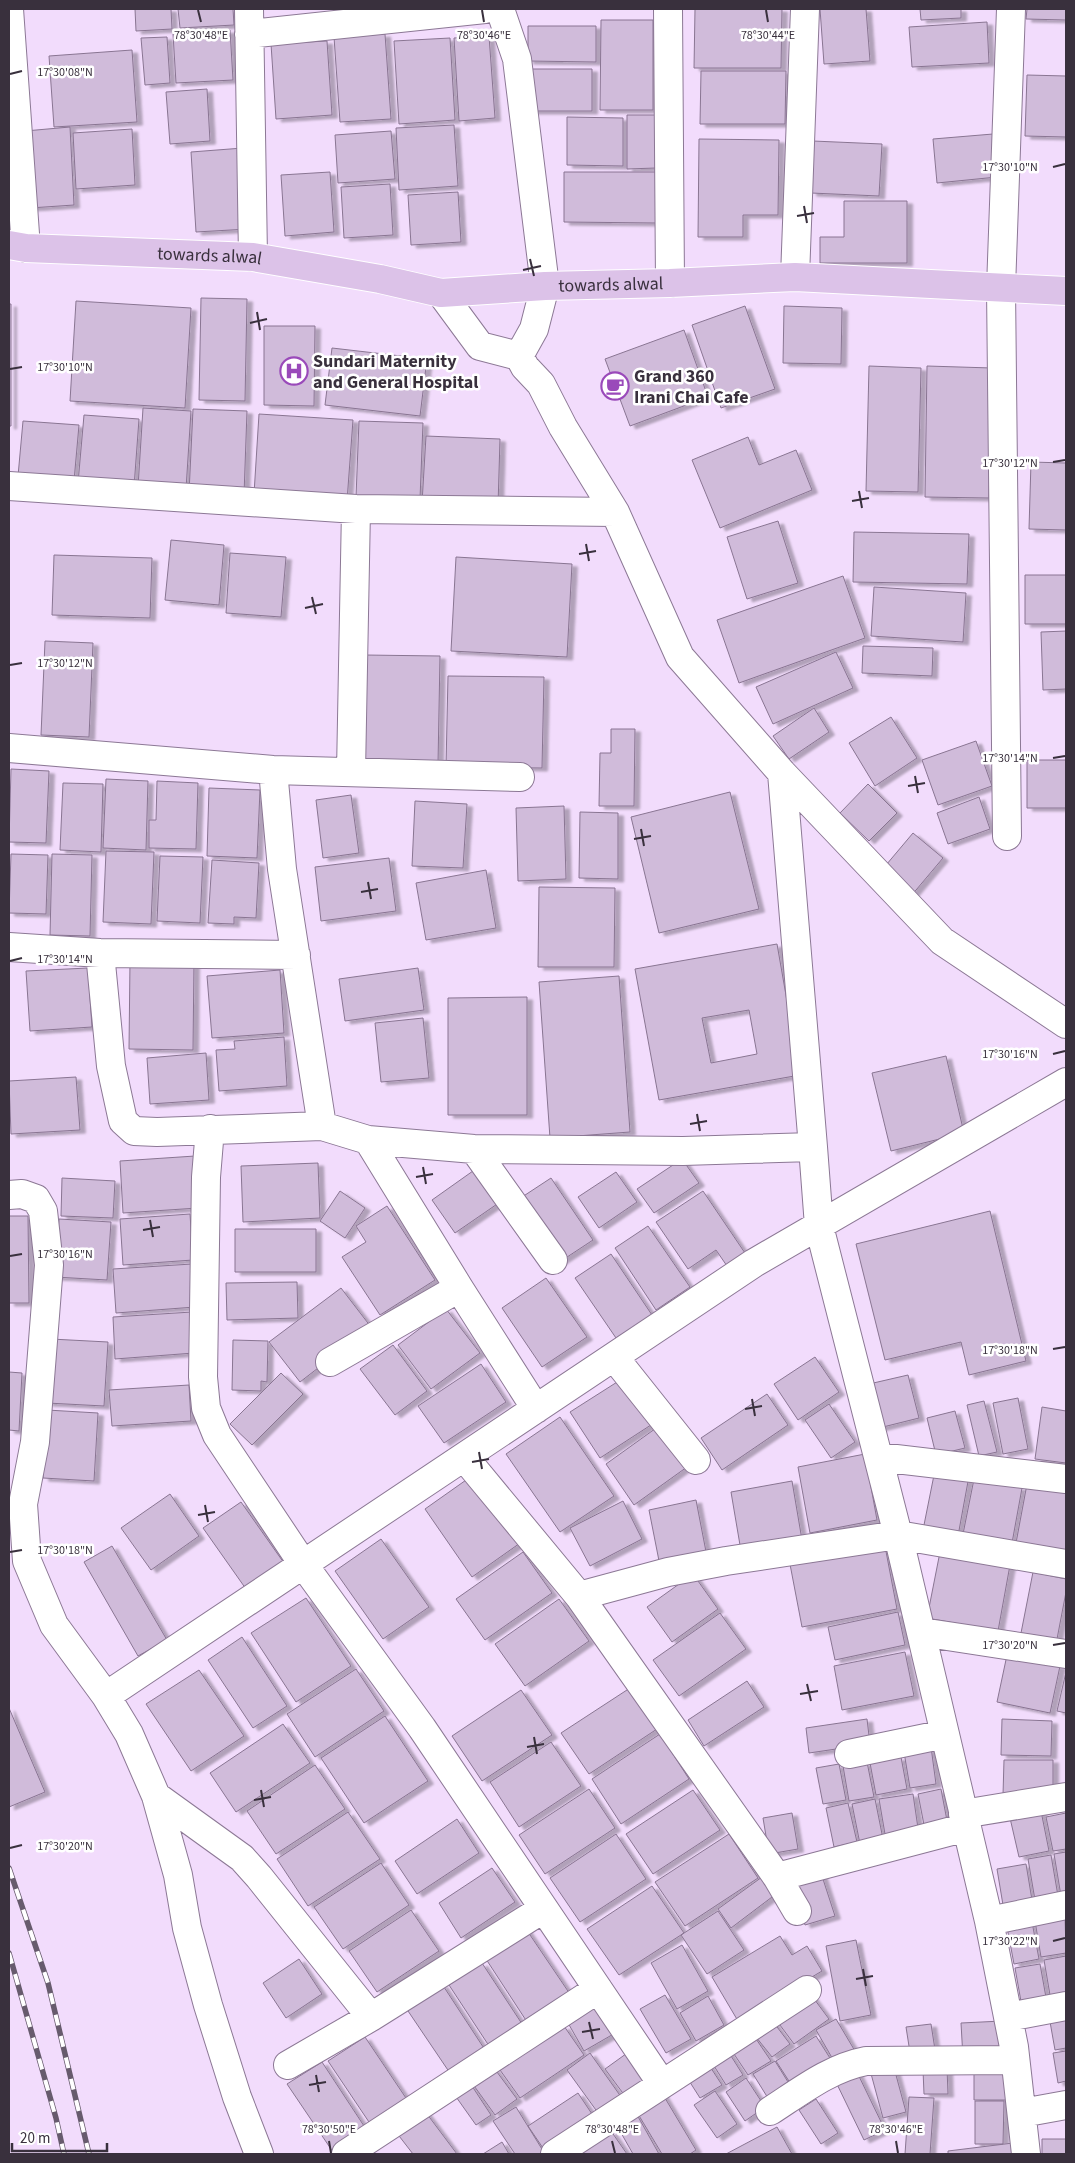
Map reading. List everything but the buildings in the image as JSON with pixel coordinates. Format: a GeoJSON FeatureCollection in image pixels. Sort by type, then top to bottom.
{"type":"FeatureCollection","features":[{"type":"Feature","properties":{"kind":"main road","name":"towards alwal"},"geometry":{"type":"LineString","coordinates":[[17,247],[253,257],[380,279],[441,293],[545,286],[795,277],[1066,291]]}},
{"type":"Feature","properties":{"kind":"street"},"geometry":{"type":"LineString","coordinates":[[9,9],[17,247]]}},
{"type":"Feature","properties":{"kind":"street"},"geometry":{"type":"LineString","coordinates":[[253,257],[249,21],[485,9]]}},
{"type":"Feature","properties":{"kind":"street"},"geometry":{"type":"LineString","coordinates":[[500,9],[517,59],[545,286],[534,329],[519,356]]}},
{"type":"Feature","properties":{"kind":"street"},"geometry":{"type":"LineString","coordinates":[[668,9],[670,283]]}},
{"type":"Feature","properties":{"kind":"street"},"geometry":{"type":"LineString","coordinates":[[795,277],[805,9]]}},
{"type":"Feature","properties":{"kind":"street"},"geometry":{"type":"LineString","coordinates":[[1007,836],[1001,288],[1011,9]]}},
{"type":"Feature","properties":{"kind":"street"},"geometry":{"type":"LineString","coordinates":[[441,293],[480,346],[519,356],[525,367],[541,384],[563,427],[615,512],[680,658],[782,773],[942,941],[1066,1024]]}},
{"type":"Feature","properties":{"kind":"street"},"geometry":{"type":"LineString","coordinates":[[9,486],[356,509],[615,512]]}},
{"type":"Feature","properties":{"kind":"street"},"geometry":{"type":"LineString","coordinates":[[350,772],[356,509]]}},
{"type":"Feature","properties":{"kind":"street"},"geometry":{"type":"LineString","coordinates":[[9,748],[273,770],[520,778]]}},
{"type":"Feature","properties":{"kind":"street"},"geometry":{"type":"LineString","coordinates":[[273,770],[282,868],[322,1126]]}},
{"type":"Feature","properties":{"kind":"street"},"geometry":{"type":"LineString","coordinates":[[782,773],[819,1226],[898,1535],[988,1921],[1008,2017],[1026,2154]]}},
{"type":"Feature","properties":{"kind":"street"},"geometry":{"type":"LineString","coordinates":[[9,947],[100,953],[296,955]]}},
{"type":"Feature","properties":{"kind":"street"},"geometry":{"type":"LineString","coordinates":[[100,953],[111,1066],[123,1121],[134,1131],[322,1126],[368,1140],[474,1149],[683,1151],[813,1147]]}},
{"type":"Feature","properties":{"kind":"street"},"geometry":{"type":"LineString","coordinates":[[106,1696],[754,1263],[1066,1082]]}},
{"type":"Feature","properties":{"kind":"street"},"geometry":{"type":"LineString","coordinates":[[210,1130],[206,1178],[203,1357],[206,1408],[216,1435],[303,1564],[422,1728],[662,2084]]}},
{"type":"Feature","properties":{"kind":"street"},"geometry":{"type":"LineString","coordinates":[[368,1140],[536,1409]]}},
{"type":"Feature","properties":{"kind":"street"},"geometry":{"type":"LineString","coordinates":[[474,1149],[553,1260]]}},
{"type":"Feature","properties":{"kind":"street"},"geometry":{"type":"LineString","coordinates":[[9,1195],[22,1194],[36,1199],[43,1211],[49,1265],[35,1442],[23,1504],[26,1561],[54,1625],[106,1696],[129,1734],[156,1796],[178,1875],[187,1928],[208,2005],[237,2097],[259,2154]]}},
{"type":"Feature","properties":{"kind":"street"},"geometry":{"type":"LineString","coordinates":[[330,1362],[459,1288]]}},
{"type":"Feature","properties":{"kind":"street"},"geometry":{"type":"LineString","coordinates":[[614,1357],[696,1460]]}},
{"type":"Feature","properties":{"kind":"street"},"geometry":{"type":"LineString","coordinates":[[464,1457],[579,1596],[777,1877],[797,1911]]}},
{"type":"Feature","properties":{"kind":"street"},"geometry":{"type":"LineString","coordinates":[[879,1457],[1066,1479]]}},
{"type":"Feature","properties":{"kind":"street"},"geometry":{"type":"LineString","coordinates":[[579,1596],[668,1572],[898,1535],[1066,1564]]}},
{"type":"Feature","properties":{"kind":"street"},"geometry":{"type":"LineString","coordinates":[[921,1632],[1066,1654]]}},
{"type":"Feature","properties":{"kind":"street"},"geometry":{"type":"LineString","coordinates":[[849,1754],[945,1734]]}},
{"type":"Feature","properties":{"kind":"street"},"geometry":{"type":"LineString","coordinates":[[156,1796],[242,1858],[370,2017]]}},
{"type":"Feature","properties":{"kind":"street"},"geometry":{"type":"LineString","coordinates":[[777,1877],[965,1821],[1066,1797]]}},
{"type":"Feature","properties":{"kind":"street"},"geometry":{"type":"LineString","coordinates":[[988,1921],[1066,1906]]}},
{"type":"Feature","properties":{"kind":"street"},"geometry":{"type":"LineString","coordinates":[[288,2065],[370,2017],[544,1909]]}},
{"type":"Feature","properties":{"kind":"street"},"geometry":{"type":"LineString","coordinates":[[346,2154],[598,1990]]}},
{"type":"Feature","properties":{"kind":"street"},"geometry":{"type":"LineString","coordinates":[[555,2154],[807,1990]]}},
{"type":"Feature","properties":{"kind":"street"},"geometry":{"type":"LineString","coordinates":[[1008,2017],[1066,2006]]}},
{"type":"Feature","properties":{"kind":"street"},"geometry":{"type":"LineString","coordinates":[[770,2111],[833,2071],[866,2061],[1015,2060]]}},
{"type":"Feature","properties":{"kind":"street"},"geometry":{"type":"LineString","coordinates":[[1022,2113],[1066,2104]]}},
{"type":"Feature","properties":{"kind":"railway"},"geometry":{"type":"LineString","coordinates":[[9,1868],[48,1983],[89,2154]]}},
{"type":"Feature","properties":{"kind":"railway"},"geometry":{"type":"LineString","coordinates":[[9,1953],[56,2118],[64,2154]]}},
{"type":"Feature","properties":{"kind":"place","name":"Sundari Maternity and General Hospital"},"geometry":{"type":"Point","coordinates":[294,371]}},
{"type":"Feature","properties":{"kind":"place","name":"Grand 360 Irani Chai Cafe"},"geometry":{"type":"Point","coordinates":[615,386]}}]}
